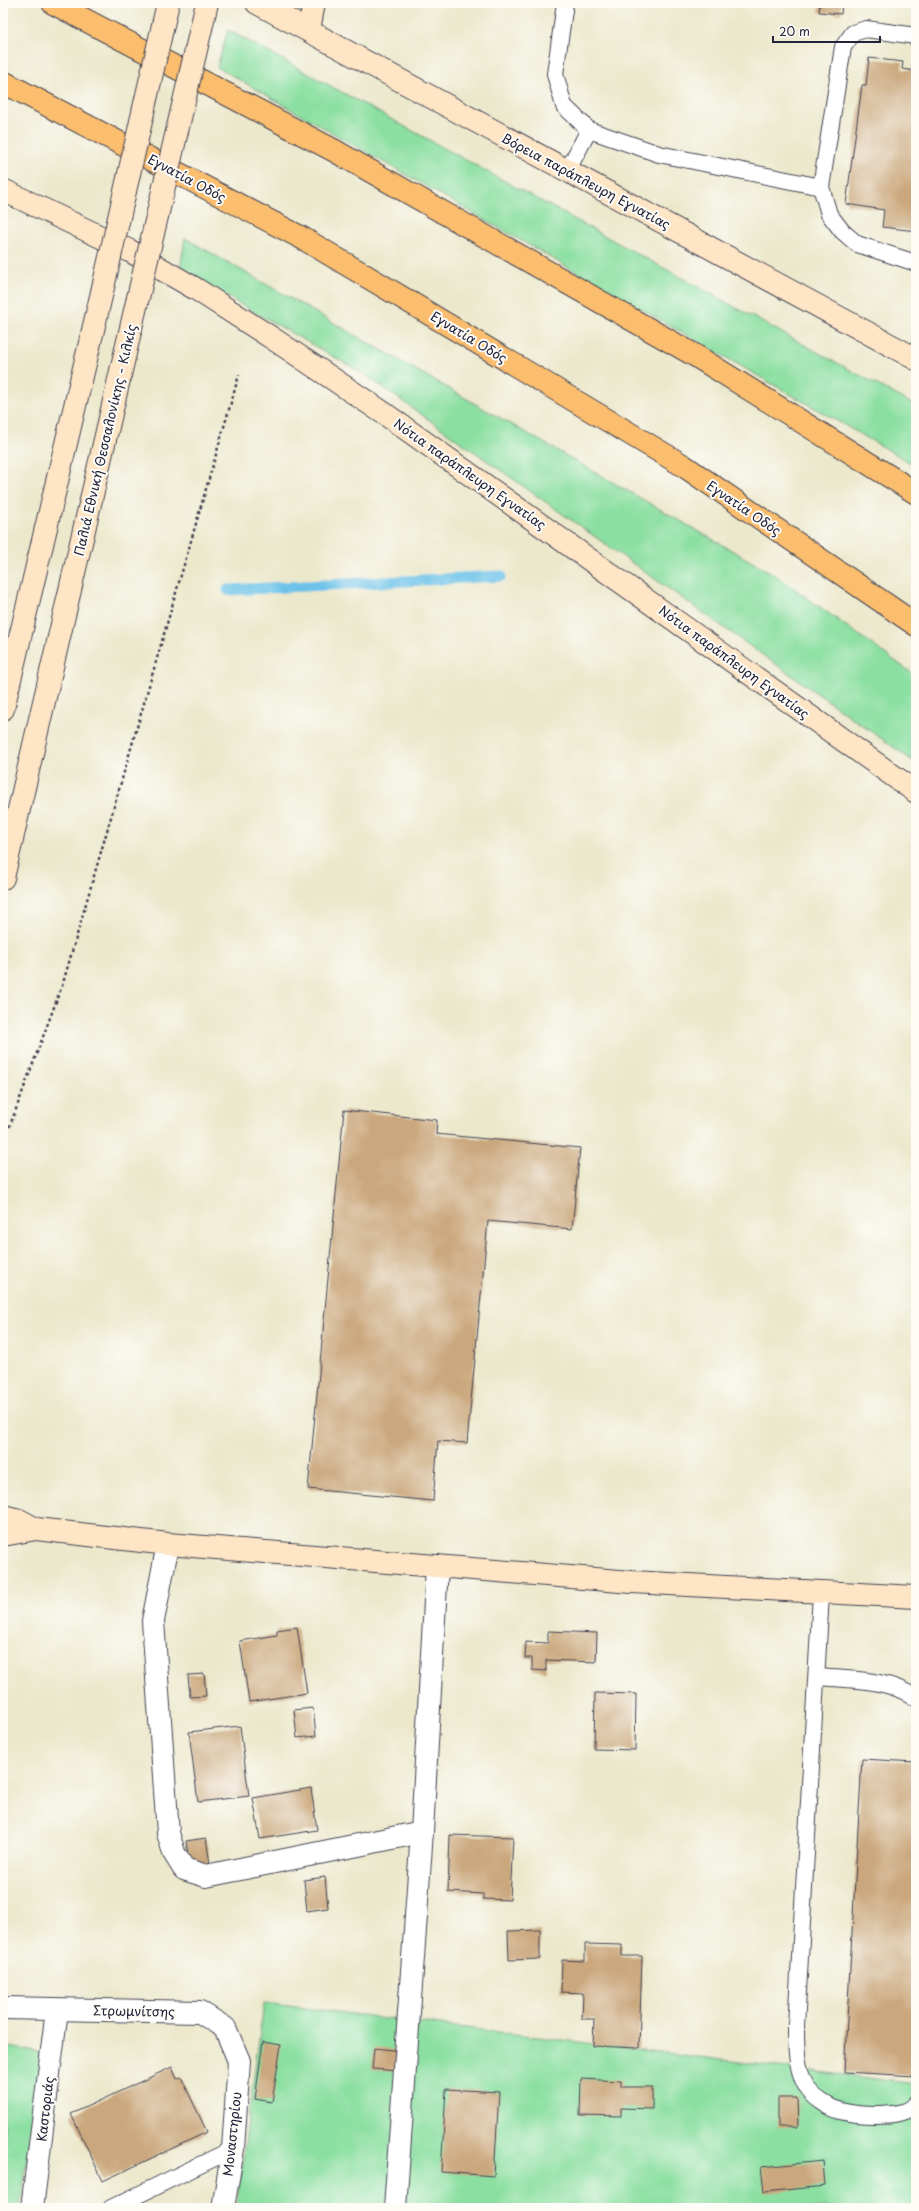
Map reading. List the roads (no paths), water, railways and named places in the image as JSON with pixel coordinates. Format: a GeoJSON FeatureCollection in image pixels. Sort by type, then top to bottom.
{"type":"FeatureCollection","features":[{"type":"Feature","properties":{"kind":"highway"},"geometry":{"type":"LineString","coordinates":[[54,3],[370,170],[696,356],[916,493]]}},
{"type":"Feature","properties":{"kind":"highway","name":"Εγνατία Οδός"},"geometry":{"type":"LineString","coordinates":[[3,82],[304,239],[684,466],[916,625]]}},
{"type":"Feature","properties":{"kind":"street"},"geometry":{"type":"LineString","coordinates":[[3,709],[102,292],[168,3]]}},
{"type":"Feature","properties":{"kind":"street","name":"Παλιά Εθνική Θεσσαλονίκης - Κιλκίς"},"geometry":{"type":"LineString","coordinates":[[3,878],[207,3]]}},
{"type":"Feature","properties":{"kind":"street","name":"Βόρεια παράπλευρη Εγνατίας"},"geometry":{"type":"LineString","coordinates":[[257,3],[916,359]]}},
{"type":"Feature","properties":{"kind":"street"},"geometry":{"type":"LineString","coordinates":[[309,30],[314,3]]}},
{"type":"Feature","properties":{"kind":"street","name":"Νότια παράπλευρη Εγνατίας"},"geometry":{"type":"LineString","coordinates":[[3,190],[130,252],[196,289],[278,342],[385,414],[916,792]]}},
{"type":"Feature","properties":{"kind":"street"},"geometry":{"type":"LineString","coordinates":[[3,1516],[19,1520],[36,1529]]}},
{"type":"Feature","properties":{"kind":"street"},"geometry":{"type":"LineString","coordinates":[[3,1534],[36,1529],[168,1544],[632,1582],[821,1594],[916,1597]]}},
{"type":"Feature","properties":{"kind":"street"},"geometry":{"type":"LineString","coordinates":[[168,1544],[153,1620],[168,1833],[174,1853],[184,1869],[206,1876],[422,1832]]}},
{"type":"Feature","properties":{"kind":"street"},"geometry":{"type":"LineString","coordinates":[[395,2208],[422,1832],[436,1566]]}},
{"type":"Feature","properties":{"kind":"street","name":"Στρωμνίτσης"},"geometry":{"type":"LineString","coordinates":[[3,2008],[200,2012],[225,2028],[239,2061]]}},
{"type":"Feature","properties":{"kind":"street","name":"Καστοριάς"},"geometry":{"type":"LineString","coordinates":[[32,2208],[57,2010]]}},
{"type":"Feature","properties":{"kind":"street","name":"Μοναστηρίου"},"geometry":{"type":"LineString","coordinates":[[222,2208],[233,2149],[239,2061]]}},
{"type":"Feature","properties":{"kind":"lane"},"geometry":{"type":"LineString","coordinates":[[565,3],[555,74],[564,106],[589,130],[660,154],[820,187]]}},
{"type":"Feature","properties":{"kind":"lane"},"geometry":{"type":"LineString","coordinates":[[916,36],[866,29],[853,33],[843,47],[820,187],[829,214],[842,231],[857,244],[916,263]]}},
{"type":"Feature","properties":{"kind":"lane"},"geometry":{"type":"LineString","coordinates":[[567,171],[589,130]]}},
{"type":"Feature","properties":{"kind":"lane"},"geometry":{"type":"LineString","coordinates":[[821,1594],[796,2026],[798,2060],[806,2087],[818,2100],[839,2110],[860,2114],[891,2114],[905,2112],[914,2107],[916,2103]]}},
{"type":"Feature","properties":{"kind":"lane"},"geometry":{"type":"LineString","coordinates":[[816,1677],[883,1682],[899,1688],[916,1698]]}},
{"type":"Feature","properties":{"kind":"lane"},"geometry":{"type":"LineString","coordinates":[[111,2208],[233,2149]]}},
{"type":"Feature","properties":{"kind":"waterway"},"geometry":{"type":"LineString","coordinates":[[228,590],[501,576]]}}]}
